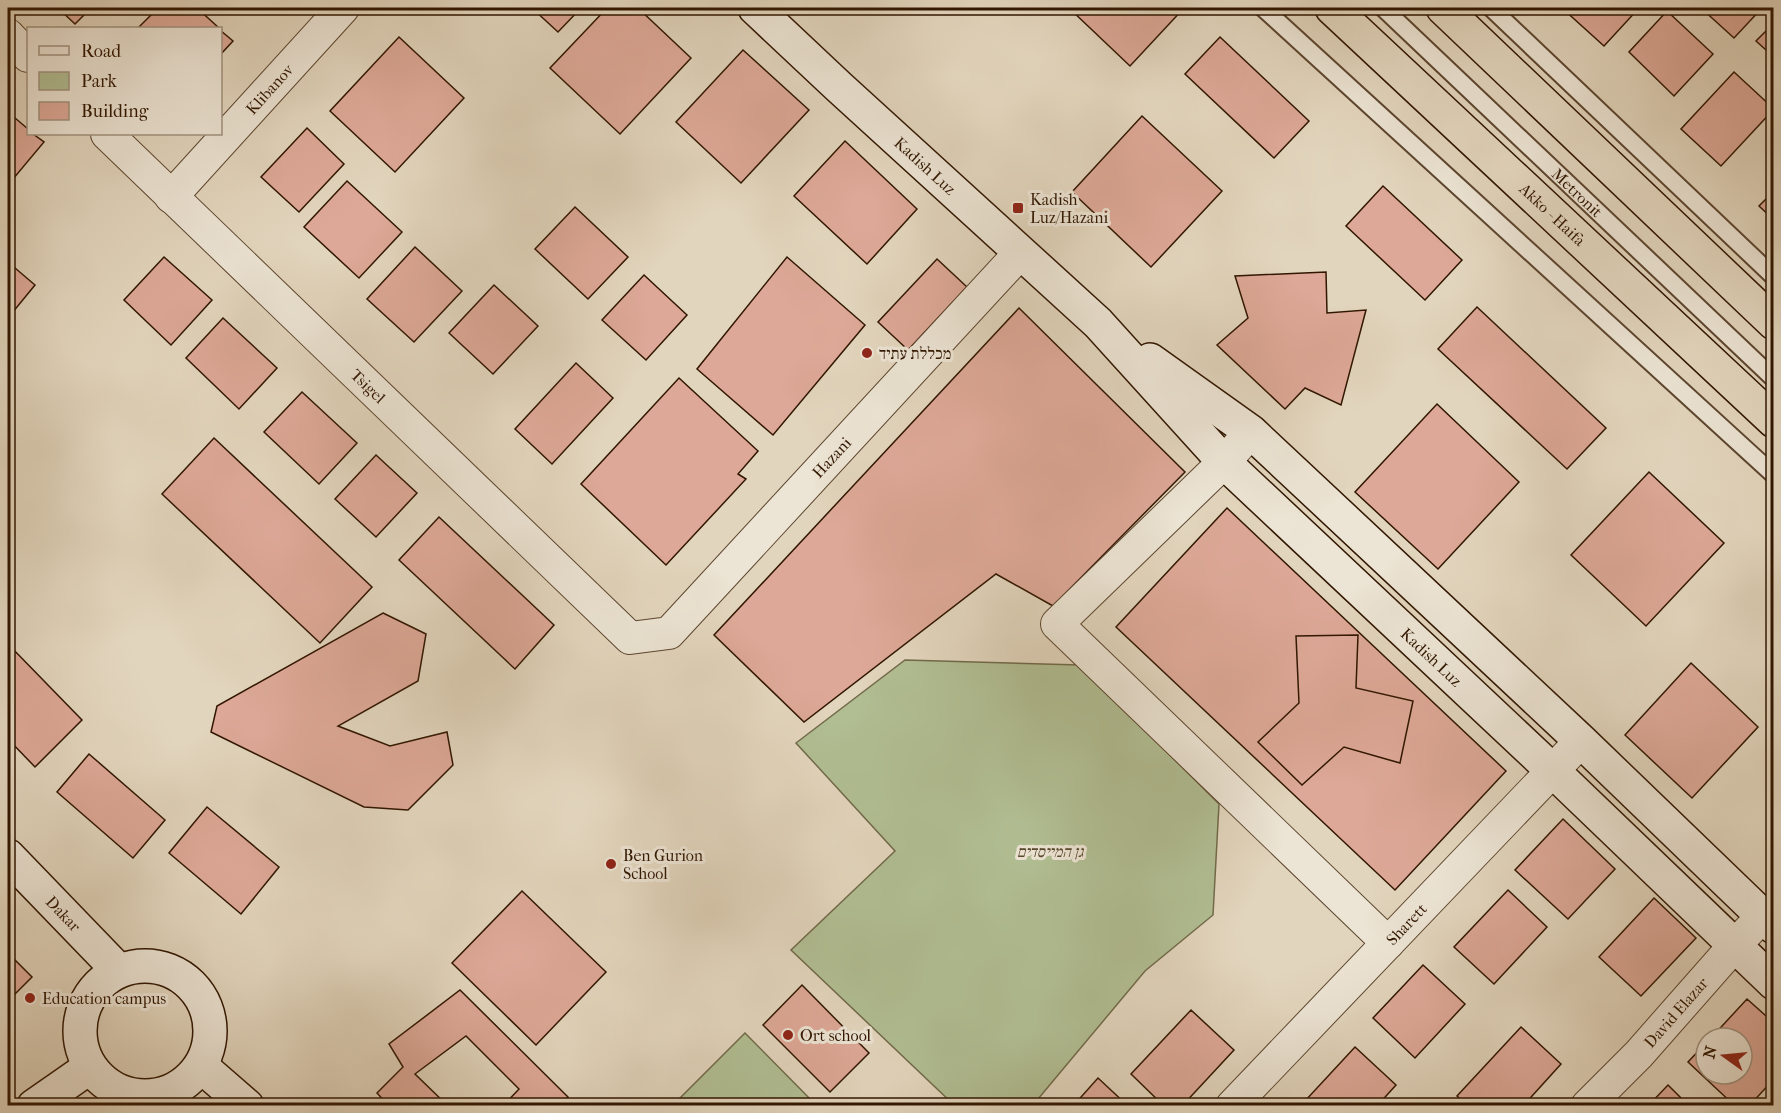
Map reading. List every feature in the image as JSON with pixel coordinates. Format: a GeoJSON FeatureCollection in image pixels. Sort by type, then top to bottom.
{"type":"FeatureCollection","features":[{"type":"Feature","properties":{"kind":"highway","name":"Akko - Haifa"},"geometry":{"type":"LineString","coordinates":[[1332,8],[1773,421]]}},
{"type":"Feature","properties":{"kind":"highway"},"geometry":{"type":"LineString","coordinates":[[1443,8],[1773,323]]}},
{"type":"Feature","properties":{"kind":"street","name":"Klibanov"},"geometry":{"type":"LineString","coordinates":[[171,197],[343,8]]}},
{"type":"Feature","properties":{"kind":"street","name":"Kadish Luz"},"geometry":{"type":"LineString","coordinates":[[755,8],[1098,323],[1224,462],[1553,771],[1773,983]]}},
{"type":"Feature","properties":{"kind":"street"},"geometry":{"type":"LineString","coordinates":[[8,35],[27,55]]}},
{"type":"Feature","properties":{"kind":"street","name":"Tsigel"},"geometry":{"type":"LineString","coordinates":[[108,135],[630,638]]}},
{"type":"Feature","properties":{"kind":"street","name":"Hazani"},"geometry":{"type":"LineString","coordinates":[[630,638],[669,633],[1020,253]]}},
{"type":"Feature","properties":{"kind":"street","name":"Kadish Luz"},"geometry":{"type":"LineString","coordinates":[[1098,323],[1251,432],[1581,741],[1768,922]]}},
{"type":"Feature","properties":{"kind":"street"},"geometry":{"type":"LineString","coordinates":[[1251,432],[1224,462],[1057,624],[1388,943]]}},
{"type":"Feature","properties":{"kind":"street","name":"Sharett"},"geometry":{"type":"LineString","coordinates":[[1232,1106],[1581,741]]}},
{"type":"Feature","properties":{"kind":"street","name":"Dakar"},"geometry":{"type":"LineString","coordinates":[[8,856],[119,970]]}},
{"type":"Feature","properties":{"kind":"street","name":"David Elazar"},"geometry":{"type":"LineString","coordinates":[[1587,1106],[1639,1054],[1734,946],[1768,922]]}},
{"type":"Feature","properties":{"kind":"street"},"geometry":{"type":"LineString","coordinates":[[139,965],[160,967],[179,974],[195,988],[206,1005],[211,1026],[209,1046],[201,1066],[186,1083],[167,1093],[145,1097],[124,1094],[104,1083],[90,1067],[81,1046],[80,1023],[86,1001],[100,983],[119,970],[139,965]]}},
{"type":"Feature","properties":{"kind":"street"},"geometry":{"type":"LineString","coordinates":[[201,1066],[247,1106]]}},
{"type":"Feature","properties":{"kind":"street"},"geometry":{"type":"LineString","coordinates":[[34,1106],[90,1067]]}},
{"type":"Feature","properties":{"kind":"lane"},"geometry":{"type":"LineString","coordinates":[[1263,8],[1773,475]]}},
{"type":"Feature","properties":{"kind":"lane","name":"Metronit"},"geometry":{"type":"LineString","coordinates":[[1383,8],[1773,379]]}},
{"type":"Feature","properties":{"kind":"lane"},"geometry":{"type":"LineString","coordinates":[[1491,8],[1773,277]]}},
{"type":"Feature","properties":{"kind":"green space","name":"גן המייסדים"},"geometry":{"type":"Polygon","coordinates":[[[905,660],[1080,665],[1219,804],[1213,915],[1145,971],[1033,1105],[954,1105],[791,950],[895,851],[796,743],[905,660]]]}},
{"type":"Feature","properties":{"kind":"green space"},"geometry":{"type":"Polygon","coordinates":[[[745,1033],[816,1105],[673,1105],[745,1033]]]}},
{"type":"Feature","properties":{"kind":"building"},"geometry":{"type":"Polygon","coordinates":[[[58,8],[91,8],[75,24],[58,8]]]}},
{"type":"Feature","properties":{"kind":"building"},"geometry":{"type":"Polygon","coordinates":[[[158,8],[197,8],[218,27],[139,27],[158,8]]]}},
{"type":"Feature","properties":{"kind":"building"},"geometry":{"type":"Polygon","coordinates":[[[532,8],[581,8],[558,32],[532,8]]]}},
{"type":"Feature","properties":{"kind":"building"},"geometry":{"type":"Polygon","coordinates":[[[607,8],[638,8],[691,58],[620,134],[550,68],[607,8]]]}},
{"type":"Feature","properties":{"kind":"building"},"geometry":{"type":"Polygon","coordinates":[[[1069,8],[1184,8],[1130,66],[1069,8]]]}},
{"type":"Feature","properties":{"kind":"building"},"geometry":{"type":"Polygon","coordinates":[[[1562,8],[1639,8],[1604,46],[1562,8]]]}},
{"type":"Feature","properties":{"kind":"building"},"geometry":{"type":"Polygon","coordinates":[[[1701,8],[1762,8],[1734,38],[1701,8]]]}},
{"type":"Feature","properties":{"kind":"building"},"geometry":{"type":"Polygon","coordinates":[[[1667,11],[1713,54],[1674,96],[1629,52],[1667,11]]]}},
{"type":"Feature","properties":{"kind":"building"},"geometry":{"type":"Polygon","coordinates":[[[1774,23],[1774,57],[1756,41],[1774,23]]]}},
{"type":"Feature","properties":{"kind":"building"},"geometry":{"type":"Polygon","coordinates":[[[222,32],[233,41],[222,53],[222,32]]]}},
{"type":"Feature","properties":{"kind":"building"},"geometry":{"type":"Polygon","coordinates":[[[399,37],[464,98],[395,172],[330,111],[399,37]]]}},
{"type":"Feature","properties":{"kind":"building"},"geometry":{"type":"Polygon","coordinates":[[[1220,37],[1309,121],[1274,158],[1185,74],[1220,37]]]}},
{"type":"Feature","properties":{"kind":"building"},"geometry":{"type":"Polygon","coordinates":[[[743,50],[809,110],[741,183],[676,122],[743,50]]]}},
{"type":"Feature","properties":{"kind":"building"},"geometry":{"type":"Polygon","coordinates":[[[1734,72],[1774,109],[1721,166],[1681,129],[1734,72]]]}},
{"type":"Feature","properties":{"kind":"building"},"geometry":{"type":"Polygon","coordinates":[[[8,112],[27,128],[27,135],[34,135],[44,142],[8,185],[8,112]]]}},
{"type":"Feature","properties":{"kind":"building"},"geometry":{"type":"Polygon","coordinates":[[[1142,116],[1222,191],[1151,267],[1072,192],[1142,116]]]}},
{"type":"Feature","properties":{"kind":"building"},"geometry":{"type":"Polygon","coordinates":[[[307,128],[344,164],[299,212],[261,177],[307,128]]]}},
{"type":"Feature","properties":{"kind":"building"},"geometry":{"type":"Polygon","coordinates":[[[845,141],[917,209],[867,264],[794,196],[845,141]]]}},
{"type":"Feature","properties":{"kind":"building"},"geometry":{"type":"Polygon","coordinates":[[[347,181],[402,232],[359,278],[304,227],[347,181]]]}},
{"type":"Feature","properties":{"kind":"building"},"geometry":{"type":"Polygon","coordinates":[[[1383,186],[1462,260],[1425,300],[1346,226],[1383,186]]]}},
{"type":"Feature","properties":{"kind":"building"},"geometry":{"type":"Polygon","coordinates":[[[1774,191],[1774,220],[1759,206],[1774,191]]]}},
{"type":"Feature","properties":{"kind":"building"},"geometry":{"type":"Polygon","coordinates":[[[575,207],[628,257],[588,299],[535,249],[575,207]]]}},
{"type":"Feature","properties":{"kind":"building"},"geometry":{"type":"Polygon","coordinates":[[[415,247],[462,291],[414,342],[367,299],[415,247]]]}},
{"type":"Feature","properties":{"kind":"building"},"geometry":{"type":"Polygon","coordinates":[[[164,257],[212,300],[171,345],[124,300],[164,257]]]}},
{"type":"Feature","properties":{"kind":"building"},"geometry":{"type":"Polygon","coordinates":[[[787,257],[865,325],[773,435],[697,369],[787,257]]]}},
{"type":"Feature","properties":{"kind":"building"},"geometry":{"type":"Polygon","coordinates":[[[937,259],[967,287],[908,350],[878,322],[937,259]]]}},
{"type":"Feature","properties":{"kind":"building"},"geometry":{"type":"Polygon","coordinates":[[[8,262],[35,285],[8,318],[8,262]]]}},
{"type":"Feature","properties":{"kind":"building"},"geometry":{"type":"Polygon","coordinates":[[[1326,272],[1327,313],[1366,310],[1341,405],[1305,388],[1285,409],[1217,345],[1248,318],[1235,276],[1326,272]]]}},
{"type":"Feature","properties":{"kind":"building"},"geometry":{"type":"Polygon","coordinates":[[[644,275],[687,315],[646,360],[602,320],[644,275]]]}},
{"type":"Feature","properties":{"kind":"building"},"geometry":{"type":"Polygon","coordinates":[[[494,285],[538,326],[493,374],[449,333],[494,285]]]}},
{"type":"Feature","properties":{"kind":"building"},"geometry":{"type":"Polygon","coordinates":[[[1477,307],[1606,428],[1567,469],[1438,349],[1477,307]]]}},
{"type":"Feature","properties":{"kind":"building"},"geometry":{"type":"Polygon","coordinates":[[[1019,308],[1185,472],[1053,606],[996,574],[804,722],[714,635],[1019,308]]]}},
{"type":"Feature","properties":{"kind":"building"},"geometry":{"type":"Polygon","coordinates":[[[223,318],[277,368],[239,409],[186,358],[223,318]]]}},
{"type":"Feature","properties":{"kind":"building"},"geometry":{"type":"Polygon","coordinates":[[[576,363],[613,398],[552,464],[515,429],[576,363]]]}},
{"type":"Feature","properties":{"kind":"building"},"geometry":{"type":"Polygon","coordinates":[[[679,378],[758,451],[738,474],[746,479],[666,565],[581,484],[679,378]]]}},
{"type":"Feature","properties":{"kind":"building"},"geometry":{"type":"Polygon","coordinates":[[[302,392],[357,443],[319,484],[264,432],[302,392]]]}},
{"type":"Feature","properties":{"kind":"building"},"geometry":{"type":"Polygon","coordinates":[[[1437,404],[1519,482],[1438,569],[1355,492],[1437,404]]]}},
{"type":"Feature","properties":{"kind":"building"},"geometry":{"type":"Polygon","coordinates":[[[214,438],[372,587],[320,643],[162,494],[214,438]]]}},
{"type":"Feature","properties":{"kind":"building"},"geometry":{"type":"Polygon","coordinates":[[[376,455],[417,493],[376,537],[335,499],[376,455]]]}},
{"type":"Feature","properties":{"kind":"building"},"geometry":{"type":"Polygon","coordinates":[[[1649,472],[1724,543],[1646,626],[1571,555],[1649,472]]]}},
{"type":"Feature","properties":{"kind":"building"},"geometry":{"type":"Polygon","coordinates":[[[1227,508],[1506,771],[1395,890],[1116,627],[1227,508]]]}},
{"type":"Feature","properties":{"kind":"building"},"geometry":{"type":"Polygon","coordinates":[[[439,517],[554,625],[515,669],[399,560],[439,517]]]}},
{"type":"Feature","properties":{"kind":"building"},"geometry":{"type":"Polygon","coordinates":[[[383,613],[426,634],[418,681],[338,726],[390,746],[447,732],[453,765],[408,810],[364,807],[211,732],[217,706],[383,613]]]}},
{"type":"Feature","properties":{"kind":"building"},"geometry":{"type":"Polygon","coordinates":[[[1358,635],[1356,688],[1413,701],[1400,763],[1344,747],[1302,785],[1258,742],[1299,703],[1296,636],[1358,635]]]}},
{"type":"Feature","properties":{"kind":"building"},"geometry":{"type":"Polygon","coordinates":[[[8,644],[82,720],[35,767],[8,739],[8,644]]]}},
{"type":"Feature","properties":{"kind":"building"},"geometry":{"type":"Polygon","coordinates":[[[1691,663],[1758,727],[1692,798],[1625,735],[1691,663]]]}},
{"type":"Feature","properties":{"kind":"building"},"geometry":{"type":"Polygon","coordinates":[[[89,754],[165,820],[133,858],[57,792],[89,754]]]}},
{"type":"Feature","properties":{"kind":"building"},"geometry":{"type":"Polygon","coordinates":[[[207,807],[279,867],[241,914],[169,853],[207,807]]]}},
{"type":"Feature","properties":{"kind":"building"},"geometry":{"type":"Polygon","coordinates":[[[1563,819],[1615,869],[1568,919],[1515,870],[1563,819]]]}},
{"type":"Feature","properties":{"kind":"building"},"geometry":{"type":"Polygon","coordinates":[[[1508,890],[1547,927],[1494,984],[1454,947],[1508,890]]]}},
{"type":"Feature","properties":{"kind":"building"},"geometry":{"type":"Polygon","coordinates":[[[522,891],[606,972],[536,1045],[452,963],[522,891]]]}},
{"type":"Feature","properties":{"kind":"building"},"geometry":{"type":"Polygon","coordinates":[[[1654,898],[1696,938],[1641,996],[1599,957],[1654,898]]]}},
{"type":"Feature","properties":{"kind":"building"},"geometry":{"type":"Polygon","coordinates":[[[8,953],[32,977],[8,1001],[8,953]]]}},
{"type":"Feature","properties":{"kind":"building"},"geometry":{"type":"Polygon","coordinates":[[[1423,965],[1465,1004],[1415,1058],[1373,1018],[1423,965]]]}},
{"type":"Feature","properties":{"kind":"building"},"geometry":{"type":"Polygon","coordinates":[[[802,985],[869,1053],[830,1092],[763,1025],[802,985]]]}},
{"type":"Feature","properties":{"kind":"building"},"geometry":{"type":"Polygon","coordinates":[[[460,990],[568,1097],[560,1106],[503,1106],[519,1089],[466,1036],[415,1074],[448,1106],[389,1106],[377,1093],[403,1067],[389,1044],[460,990]]]}},
{"type":"Feature","properties":{"kind":"building"},"geometry":{"type":"Polygon","coordinates":[[[1747,999],[1774,1023],[1774,1079],[1749,1106],[1735,1106],[1714,1086],[1754,1086],[1754,1026],[1722,1026],[1747,999]]]}},
{"type":"Feature","properties":{"kind":"building"},"geometry":{"type":"Polygon","coordinates":[[[1191,1010],[1234,1050],[1182,1106],[1164,1106],[1131,1074],[1191,1010]]]}},
{"type":"Feature","properties":{"kind":"building"},"geometry":{"type":"Polygon","coordinates":[[[1521,1027],[1561,1064],[1523,1106],[1468,1106],[1457,1096],[1521,1027]]]}},
{"type":"Feature","properties":{"kind":"building"},"geometry":{"type":"Polygon","coordinates":[[[1355,1047],[1396,1085],[1377,1106],[1307,1106],[1304,1102],[1355,1047]]]}},
{"type":"Feature","properties":{"kind":"building"},"geometry":{"type":"Polygon","coordinates":[[[1694,1056],[1694,1068],[1688,1062],[1694,1056]]]}},
{"type":"Feature","properties":{"kind":"building"},"geometry":{"type":"Polygon","coordinates":[[[1098,1078],[1128,1106],[1073,1106],[1098,1078]]]}},
{"type":"Feature","properties":{"kind":"building"},"geometry":{"type":"Polygon","coordinates":[[[1668,1085],[1689,1106],[1648,1106],[1668,1085]]]}},
{"type":"Feature","properties":{"kind":"place","name":"Kadish Luz/Hazani"},"geometry":{"type":"Point","coordinates":[1018,208]}},
{"type":"Feature","properties":{"kind":"place","name":"מכללת עתיד"},"geometry":{"type":"Point","coordinates":[867,353]}},
{"type":"Feature","properties":{"kind":"place","name":"Ben Gurion School"},"geometry":{"type":"Point","coordinates":[611,864]}},
{"type":"Feature","properties":{"kind":"place","name":"Education campus"},"geometry":{"type":"Point","coordinates":[30,998]}},
{"type":"Feature","properties":{"kind":"place","name":"Ort school"},"geometry":{"type":"Point","coordinates":[788,1035]}}]}
